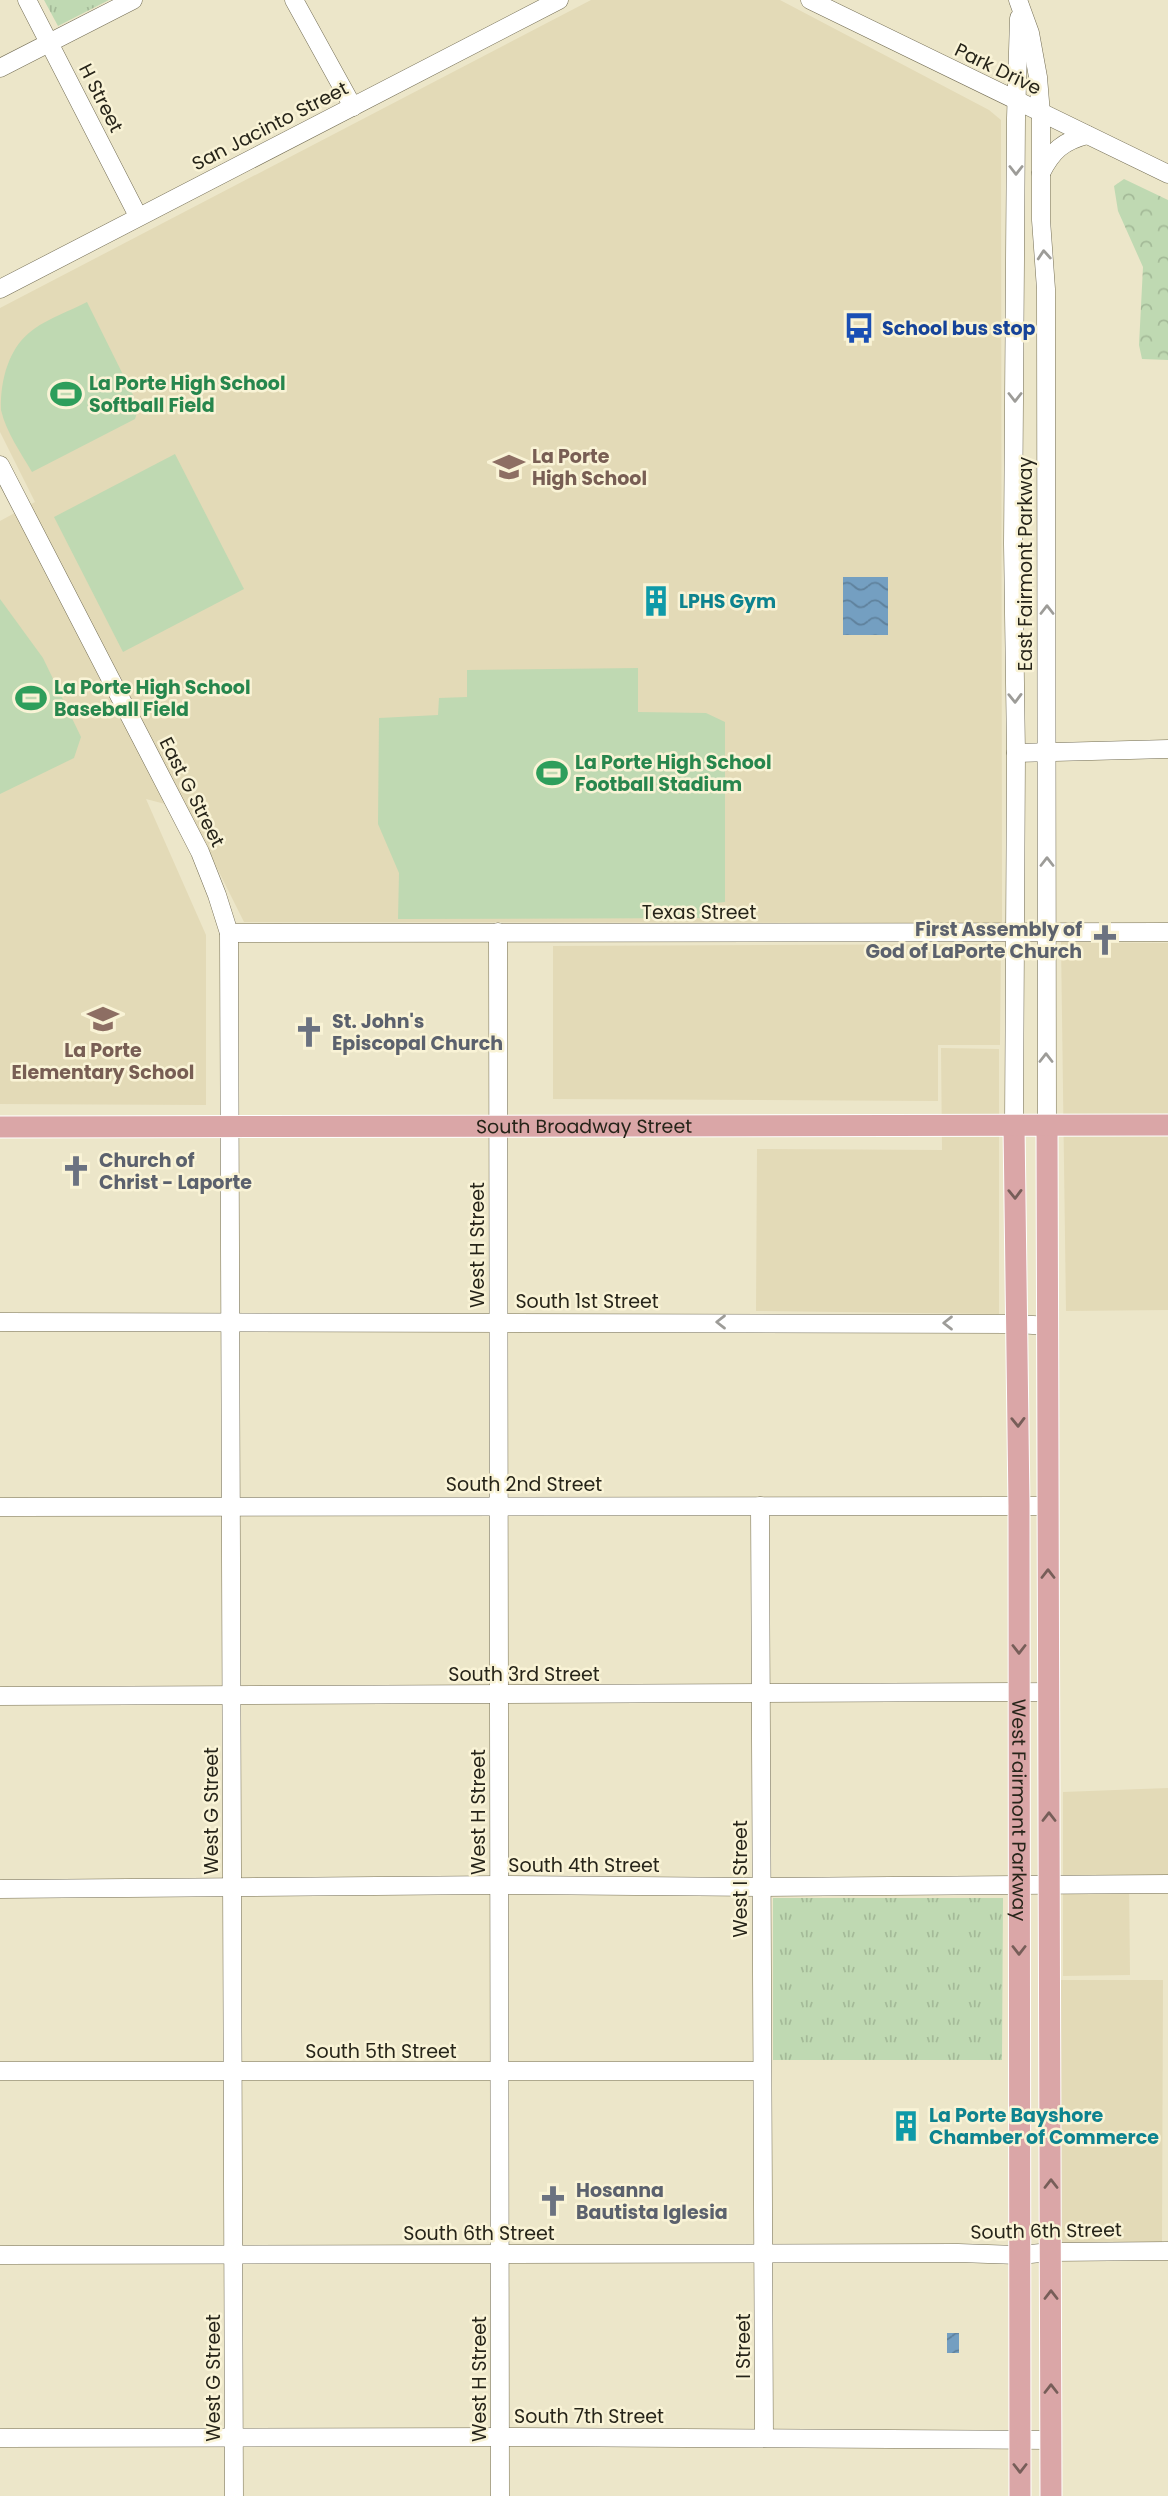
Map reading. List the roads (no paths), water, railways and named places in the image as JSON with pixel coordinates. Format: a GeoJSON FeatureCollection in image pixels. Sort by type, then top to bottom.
{"type":"FeatureCollection","features":[{"type":"Feature","properties":{"kind":"main road","name":"South Broadway Street"},"geometry":{"type":"LineString","coordinates":[[0,1127],[1168,1125]]}},
{"type":"Feature","properties":{"kind":"main road","name":"West Fairmont Parkway"},"geometry":{"type":"LineString","coordinates":[[1014,1126],[1019,1505],[1020,2496]]}},
{"type":"Feature","properties":{"kind":"main road","name":"West Fairmont Parkway"},"geometry":{"type":"LineString","coordinates":[[1047,1126],[1051,2496]]}},
{"type":"Feature","properties":{"kind":"main road"},"geometry":{"type":"LineString","coordinates":[[1016,1232],[1048,1231]]}},
{"type":"Feature","properties":{"kind":"main road"},"geometry":{"type":"LineString","coordinates":[[1020,2070],[1050,2069]]}},
{"type":"Feature","properties":{"kind":"street","name":"H Street"},"geometry":{"type":"LineString","coordinates":[[27,0],[138,216]]}},
{"type":"Feature","properties":{"kind":"street"},"geometry":{"type":"LineString","coordinates":[[0,68],[132,0]]}},
{"type":"Feature","properties":{"kind":"street"},"geometry":{"type":"LineString","coordinates":[[294,0],[353,107]]}},
{"type":"Feature","properties":{"kind":"street","name":"San Jacinto Street"},"geometry":{"type":"LineString","coordinates":[[0,289],[559,0]]}},
{"type":"Feature","properties":{"kind":"street","name":"Park Drive"},"geometry":{"type":"LineString","coordinates":[[810,0],[1168,174]]}},
{"type":"Feature","properties":{"kind":"street","name":"East Fairmont Parkway"},"geometry":{"type":"LineString","coordinates":[[1014,1126],[1016,753],[1013,544],[1018,2]]}},
{"type":"Feature","properties":{"kind":"street","name":"East Fairmont Parkway"},"geometry":{"type":"LineString","coordinates":[[1018,2],[1030,33],[1038,77],[1046,289],[1047,1126]]}},
{"type":"Feature","properties":{"kind":"street"},"geometry":{"type":"LineString","coordinates":[[981,83],[1003,77],[1019,56]]}},
{"type":"Feature","properties":{"kind":"street"},"geometry":{"type":"LineString","coordinates":[[1041,173],[1055,150],[1065,142],[1087,135]]}},
{"type":"Feature","properties":{"kind":"street","name":"East G Street"},"geometry":{"type":"LineString","coordinates":[[0,465],[200,852],[217,895],[229,933],[231,1126]]}},
{"type":"Feature","properties":{"kind":"street"},"geometry":{"type":"LineString","coordinates":[[1013,544],[1046,546]]}},
{"type":"Feature","properties":{"kind":"street"},"geometry":{"type":"LineString","coordinates":[[1016,753],[1168,749]]}},
{"type":"Feature","properties":{"kind":"street","name":"West H Street"},"geometry":{"type":"LineString","coordinates":[[498,932],[500,2496]]}},
{"type":"Feature","properties":{"kind":"street","name":"Texas Street"},"geometry":{"type":"LineString","coordinates":[[229,933],[1168,932]]}},
{"type":"Feature","properties":{"kind":"street","name":"West G Street"},"geometry":{"type":"LineString","coordinates":[[231,1126],[234,2496]]}},
{"type":"Feature","properties":{"kind":"street","name":"South 1st Street"},"geometry":{"type":"LineString","coordinates":[[0,1322],[1049,1326]]}},
{"type":"Feature","properties":{"kind":"street","name":"West I Street"},"geometry":{"type":"LineString","coordinates":[[760,1506],[764,2253]]}},
{"type":"Feature","properties":{"kind":"street","name":"South 2nd Street"},"geometry":{"type":"LineString","coordinates":[[0,1507],[1048,1506]]}},
{"type":"Feature","properties":{"kind":"street","name":"South 3rd Street"},"geometry":{"type":"LineString","coordinates":[[0,1696],[1049,1692]]}},
{"type":"Feature","properties":{"kind":"street","name":"South 4th Street"},"geometry":{"type":"LineString","coordinates":[[0,1889],[1168,1884]]}},
{"type":"Feature","properties":{"kind":"street","name":"South 5th Street"},"geometry":{"type":"LineString","coordinates":[[0,2071],[761,2071]]}},
{"type":"Feature","properties":{"kind":"street","name":"South 6th Street"},"geometry":{"type":"LineString","coordinates":[[0,2255],[1020,2255],[1051,2252],[1168,2251]]}},
{"type":"Feature","properties":{"kind":"street","name":"I Street"},"geometry":{"type":"LineString","coordinates":[[764,2253],[764,2438]]}},
{"type":"Feature","properties":{"kind":"street","name":"South 7th Street"},"geometry":{"type":"LineString","coordinates":[[0,2438],[1051,2440]]}},
{"type":"Feature","properties":{"kind":"water"},"geometry":{"type":"Polygon","coordinates":[[[843,577],[888,577],[888,635],[843,635],[843,577]]]}},
{"type":"Feature","properties":{"kind":"water"},"geometry":{"type":"Polygon","coordinates":[[[947,2333],[959,2333],[959,2353],[947,2353],[947,2333]]]}},
{"type":"Feature","properties":{"kind":"place","name":"School bus stop"},"geometry":{"type":"Point","coordinates":[859,328]}},
{"type":"Feature","properties":{"kind":"place","name":"La Porte High School Softball Field"},"geometry":{"type":"Point","coordinates":[66,394]}},
{"type":"Feature","properties":{"kind":"place","name":"La Porte High School"},"geometry":{"type":"Point","coordinates":[509,467]}},
{"type":"Feature","properties":{"kind":"place","name":"LPHS Gym"},"geometry":{"type":"Point","coordinates":[656,601]}},
{"type":"Feature","properties":{"kind":"place","name":"La Porte High School Baseball Field"},"geometry":{"type":"Point","coordinates":[31,698]}},
{"type":"Feature","properties":{"kind":"place","name":"La Porte High School Football Stadium"},"geometry":{"type":"Point","coordinates":[552,773]}},
{"type":"Feature","properties":{"kind":"place","name":"First Assembly of God of LaPorte Church"},"geometry":{"type":"Point","coordinates":[1105,940]}},
{"type":"Feature","properties":{"kind":"place","name":"La Porte Elementary School"},"geometry":{"type":"Point","coordinates":[103,1019]}},
{"type":"Feature","properties":{"kind":"place","name":"St. John's Episcopal Church"},"geometry":{"type":"Point","coordinates":[309,1032]}},
{"type":"Feature","properties":{"kind":"place","name":"Church of Christ - Laporte"},"geometry":{"type":"Point","coordinates":[76,1171]}},
{"type":"Feature","properties":{"kind":"place","name":"La Porte Bayshore Chamber of Commerce"},"geometry":{"type":"Point","coordinates":[906,2126]}},
{"type":"Feature","properties":{"kind":"place","name":"Hosanna Bautista Iglesia"},"geometry":{"type":"Point","coordinates":[553,2201]}}]}
